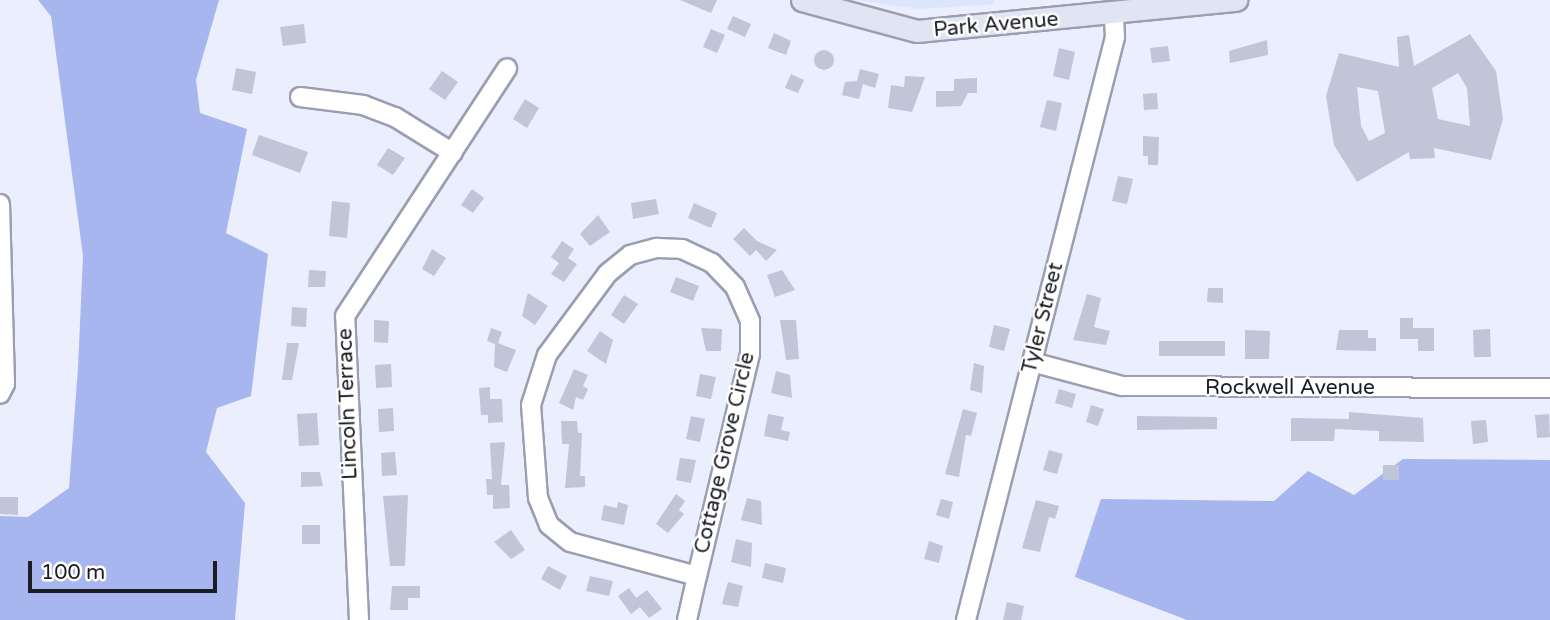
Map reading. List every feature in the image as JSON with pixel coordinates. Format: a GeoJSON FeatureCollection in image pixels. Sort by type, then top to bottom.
{"type":"FeatureCollection","features":[{"type":"Feature","properties":{"kind":"main road","name":"Park Avenue"},"geometry":{"type":"LineString","coordinates":[[802,0],[918,32],[1114,15],[1236,0]]}},
{"type":"Feature","properties":{"kind":"street","name":"Tyler Street"},"geometry":{"type":"LineString","coordinates":[[965,620],[1115,37],[1114,15]]}},
{"type":"Feature","properties":{"kind":"street","name":"Lincoln Terrace"},"geometry":{"type":"LineString","coordinates":[[359,620],[345,316],[507,68]]}},
{"type":"Feature","properties":{"kind":"street"},"geometry":{"type":"LineString","coordinates":[[300,97],[363,105],[395,117],[453,153]]}},
{"type":"Feature","properties":{"kind":"street"},"geometry":{"type":"LineString","coordinates":[[0,204],[0,394]]}},
{"type":"Feature","properties":{"kind":"street","name":"Cottage Grove Circle"},"geometry":{"type":"LineString","coordinates":[[687,620],[750,354],[750,321],[735,287],[712,264],[682,249],[657,248],[630,255],[608,273],[547,355],[531,405],[538,498],[550,525],[570,542],[697,576]]}},
{"type":"Feature","properties":{"kind":"street","name":"Rockwell Avenue"},"geometry":{"type":"LineString","coordinates":[[1032,362],[1122,386],[1550,388]]}},
{"type":"Feature","properties":{"kind":"shaded area"},"geometry":{"type":"Polygon","coordinates":[[[38,0],[219,0],[196,80],[200,113],[247,129],[226,233],[268,254],[251,396],[217,408],[206,452],[245,503],[235,620],[0,620],[0,516],[28,517],[69,488],[78,368],[83,256],[51,16],[38,0]]]}},
{"type":"Feature","properties":{"kind":"shaded area"},"geometry":{"type":"Polygon","coordinates":[[[857,0],[994,0],[994,4],[919,9],[857,0]]]}},
{"type":"Feature","properties":{"kind":"shaded area"},"geometry":{"type":"Polygon","coordinates":[[[1403,459],[1550,460],[1550,620],[1187,620],[1075,577],[1101,499],[1274,501],[1308,471],[1354,495],[1403,459]]]}},
{"type":"Feature","properties":{"kind":"building"},"geometry":{"type":"Polygon","coordinates":[[[680,0],[717,0],[711,13],[680,0]]]}},
{"type":"Feature","properties":{"kind":"building"},"geometry":{"type":"Polygon","coordinates":[[[733,16],[751,24],[745,37],[727,29],[733,16]]]}},
{"type":"Feature","properties":{"kind":"building"},"geometry":{"type":"Polygon","coordinates":[[[304,24],[306,43],[283,46],[280,27],[304,24]]]}},
{"type":"Feature","properties":{"kind":"building"},"geometry":{"type":"Polygon","coordinates":[[[711,29],[725,35],[717,53],[703,47],[711,29]]]}},
{"type":"Feature","properties":{"kind":"building"},"geometry":{"type":"Polygon","coordinates":[[[774,33],[791,41],[786,55],[768,48],[774,33]]]}},
{"type":"Feature","properties":{"kind":"building"},"geometry":{"type":"Polygon","coordinates":[[[1470,34],[1496,71],[1503,119],[1491,160],[1434,148],[1435,158],[1410,159],[1409,152],[1357,182],[1334,145],[1326,96],[1339,53],[1399,67],[1397,37],[1409,35],[1414,66],[1470,34]],[[1458,73],[1432,88],[1438,119],[1470,126],[1467,88],[1458,73]],[[1357,87],[1361,126],[1369,141],[1385,133],[1378,91],[1357,87]]]}},
{"type":"Feature","properties":{"kind":"building"},"geometry":{"type":"Polygon","coordinates":[[[1267,40],[1268,55],[1230,63],[1229,51],[1267,40]]]}},
{"type":"Feature","properties":{"kind":"building"},"geometry":{"type":"Polygon","coordinates":[[[1168,46],[1170,61],[1152,63],[1150,48],[1168,46]]]}},
{"type":"Feature","properties":{"kind":"building"},"geometry":{"type":"Polygon","coordinates":[[[1059,48],[1075,52],[1069,80],[1053,76],[1059,48]]]}},
{"type":"Feature","properties":{"kind":"building"},"geometry":{"type":"Polygon","coordinates":[[[824,50],[831,53],[834,60],[831,67],[824,70],[817,67],[814,60],[817,53],[824,50]]]}},
{"type":"Feature","properties":{"kind":"building"},"geometry":{"type":"Polygon","coordinates":[[[236,68],[256,72],[252,94],[232,90],[236,68]]]}},
{"type":"Feature","properties":{"kind":"building"},"geometry":{"type":"Polygon","coordinates":[[[860,69],[879,74],[875,88],[863,84],[859,99],[842,95],[845,82],[857,81],[860,69]]]}},
{"type":"Feature","properties":{"kind":"building"},"geometry":{"type":"Polygon","coordinates":[[[442,71],[458,82],[445,100],[429,89],[442,71]]]}},
{"type":"Feature","properties":{"kind":"building"},"geometry":{"type":"Polygon","coordinates":[[[791,74],[804,80],[798,93],[785,88],[791,74]]]}},
{"type":"Feature","properties":{"kind":"building"},"geometry":{"type":"Polygon","coordinates":[[[905,76],[925,77],[912,112],[888,108],[891,85],[904,87],[905,76]]]}},
{"type":"Feature","properties":{"kind":"building"},"geometry":{"type":"Polygon","coordinates":[[[977,78],[977,93],[968,93],[961,106],[936,107],[936,91],[954,91],[954,79],[977,78]]]}},
{"type":"Feature","properties":{"kind":"building"},"geometry":{"type":"Polygon","coordinates":[[[1157,93],[1158,109],[1144,110],[1143,94],[1157,93]]]}},
{"type":"Feature","properties":{"kind":"building"},"geometry":{"type":"Polygon","coordinates":[[[525,99],[539,108],[527,128],[513,119],[525,99]]]}},
{"type":"Feature","properties":{"kind":"building"},"geometry":{"type":"Polygon","coordinates":[[[1047,100],[1062,103],[1056,131],[1040,127],[1047,100]]]}},
{"type":"Feature","properties":{"kind":"building"},"geometry":{"type":"Polygon","coordinates":[[[259,135],[308,152],[300,173],[252,155],[259,135]]]}},
{"type":"Feature","properties":{"kind":"building"},"geometry":{"type":"Polygon","coordinates":[[[1143,136],[1159,137],[1158,165],[1148,165],[1148,156],[1143,156],[1143,136]]]}},
{"type":"Feature","properties":{"kind":"building"},"geometry":{"type":"Polygon","coordinates":[[[388,148],[405,158],[393,175],[377,165],[388,148]]]}},
{"type":"Feature","properties":{"kind":"building"},"geometry":{"type":"Polygon","coordinates":[[[1118,176],[1133,179],[1127,204],[1112,201],[1118,176]]]}},
{"type":"Feature","properties":{"kind":"building"},"geometry":{"type":"Polygon","coordinates":[[[472,189],[484,198],[473,213],[461,205],[472,189]]]}},
{"type":"Feature","properties":{"kind":"building"},"geometry":{"type":"Polygon","coordinates":[[[656,199],[659,214],[633,219],[631,203],[656,199]]]}},
{"type":"Feature","properties":{"kind":"building"},"geometry":{"type":"Polygon","coordinates":[[[332,201],[350,203],[347,238],[329,236],[332,201]]]}},
{"type":"Feature","properties":{"kind":"building"},"geometry":{"type":"Polygon","coordinates":[[[694,203],[717,213],[711,228],[688,218],[694,203]]]}},
{"type":"Feature","properties":{"kind":"building"},"geometry":{"type":"Polygon","coordinates":[[[598,215],[610,232],[590,246],[580,234],[598,215]]]}},
{"type":"Feature","properties":{"kind":"building"},"geometry":{"type":"Polygon","coordinates":[[[744,228],[757,241],[777,250],[766,261],[756,250],[750,256],[733,239],[744,228]]]}},
{"type":"Feature","properties":{"kind":"building"},"geometry":{"type":"Polygon","coordinates":[[[562,241],[574,249],[568,258],[577,264],[564,282],[551,274],[559,263],[551,257],[562,241]]]}},
{"type":"Feature","properties":{"kind":"building"},"geometry":{"type":"Polygon","coordinates":[[[432,249],[446,258],[434,276],[422,269],[432,249]]]}},
{"type":"Feature","properties":{"kind":"building"},"geometry":{"type":"Polygon","coordinates":[[[309,270],[326,271],[325,287],[308,287],[309,270]]]}},
{"type":"Feature","properties":{"kind":"building"},"geometry":{"type":"Polygon","coordinates":[[[782,270],[795,290],[775,297],[767,275],[782,270]]]}},
{"type":"Feature","properties":{"kind":"building"},"geometry":{"type":"Polygon","coordinates":[[[676,277],[699,286],[693,301],[670,292],[676,277]]]}},
{"type":"Feature","properties":{"kind":"building"},"geometry":{"type":"Polygon","coordinates":[[[1208,288],[1223,288],[1223,303],[1207,302],[1208,288]]]}},
{"type":"Feature","properties":{"kind":"building"},"geometry":{"type":"Polygon","coordinates":[[[528,293],[548,306],[535,325],[522,316],[528,293]]]}},
{"type":"Feature","properties":{"kind":"building"},"geometry":{"type":"Polygon","coordinates":[[[1087,294],[1101,298],[1094,327],[1110,331],[1106,345],[1073,340],[1087,294]]]}},
{"type":"Feature","properties":{"kind":"building"},"geometry":{"type":"Polygon","coordinates":[[[624,295],[638,304],[624,324],[611,315],[624,295]]]}},
{"type":"Feature","properties":{"kind":"building"},"geometry":{"type":"Polygon","coordinates":[[[292,307],[307,308],[306,327],[291,326],[292,307]]]}},
{"type":"Feature","properties":{"kind":"building"},"geometry":{"type":"Polygon","coordinates":[[[1400,318],[1413,318],[1413,328],[1434,328],[1434,351],[1418,351],[1418,339],[1400,339],[1400,318]]]}},
{"type":"Feature","properties":{"kind":"building"},"geometry":{"type":"Polygon","coordinates":[[[374,320],[389,321],[388,343],[374,342],[374,320]]]}},
{"type":"Feature","properties":{"kind":"building"},"geometry":{"type":"Polygon","coordinates":[[[780,320],[796,320],[799,359],[786,360],[780,320]]]}},
{"type":"Feature","properties":{"kind":"building"},"geometry":{"type":"Polygon","coordinates":[[[994,325],[1010,329],[1004,351],[989,347],[994,325]]]}},
{"type":"Feature","properties":{"kind":"building"},"geometry":{"type":"Polygon","coordinates":[[[491,328],[502,332],[498,343],[516,350],[507,372],[494,367],[495,344],[487,341],[491,328]]]}},
{"type":"Feature","properties":{"kind":"building"},"geometry":{"type":"Polygon","coordinates":[[[701,328],[722,329],[721,351],[706,351],[701,328]]]}},
{"type":"Feature","properties":{"kind":"building"},"geometry":{"type":"Polygon","coordinates":[[[1490,329],[1491,357],[1474,357],[1473,330],[1490,329]]]}},
{"type":"Feature","properties":{"kind":"building"},"geometry":{"type":"Polygon","coordinates":[[[1245,330],[1270,331],[1269,359],[1245,359],[1245,330]]]}},
{"type":"Feature","properties":{"kind":"building"},"geometry":{"type":"Polygon","coordinates":[[[1339,330],[1368,330],[1368,338],[1376,338],[1376,351],[1336,350],[1339,330]]]}},
{"type":"Feature","properties":{"kind":"building"},"geometry":{"type":"Polygon","coordinates":[[[600,331],[613,340],[606,364],[587,351],[600,331]]]}},
{"type":"Feature","properties":{"kind":"building"},"geometry":{"type":"Polygon","coordinates":[[[1159,341],[1225,341],[1225,356],[1159,356],[1159,341]]]}},
{"type":"Feature","properties":{"kind":"building"},"geometry":{"type":"Polygon","coordinates":[[[287,343],[299,343],[292,380],[282,380],[287,343]]]}},
{"type":"Feature","properties":{"kind":"building"},"geometry":{"type":"Polygon","coordinates":[[[974,363],[984,366],[982,393],[970,390],[974,363]]]}},
{"type":"Feature","properties":{"kind":"building"},"geometry":{"type":"Polygon","coordinates":[[[391,364],[392,387],[376,388],[375,365],[391,364]]]}},
{"type":"Feature","properties":{"kind":"building"},"geometry":{"type":"Polygon","coordinates":[[[574,369],[588,375],[583,386],[588,389],[583,400],[576,397],[573,410],[559,403],[574,369]]]}},
{"type":"Feature","properties":{"kind":"building"},"geometry":{"type":"Polygon","coordinates":[[[776,371],[790,375],[792,398],[771,393],[776,371]]]}},
{"type":"Feature","properties":{"kind":"building"},"geometry":{"type":"Polygon","coordinates":[[[700,374],[716,377],[711,399],[696,396],[700,374]]]}},
{"type":"Feature","properties":{"kind":"building"},"geometry":{"type":"Polygon","coordinates":[[[490,387],[490,399],[502,399],[503,422],[488,423],[488,415],[481,415],[479,388],[490,387]]]}},
{"type":"Feature","properties":{"kind":"building"},"geometry":{"type":"Polygon","coordinates":[[[1059,389],[1076,394],[1072,408],[1055,403],[1059,389]]]}},
{"type":"Feature","properties":{"kind":"building"},"geometry":{"type":"Polygon","coordinates":[[[1091,405],[1104,409],[1098,426],[1086,422],[1091,405]]]}},
{"type":"Feature","properties":{"kind":"building"},"geometry":{"type":"Polygon","coordinates":[[[393,408],[394,431],[379,432],[378,409],[393,408]]]}},
{"type":"Feature","properties":{"kind":"building"},"geometry":{"type":"Polygon","coordinates":[[[963,409],[977,413],[971,436],[966,435],[959,477],[945,474],[963,409]]]}},
{"type":"Feature","properties":{"kind":"building"},"geometry":{"type":"Polygon","coordinates":[[[1349,412],[1423,418],[1424,442],[1379,441],[1379,431],[1335,429],[1334,441],[1291,441],[1291,418],[1349,419],[1349,412]]]}},
{"type":"Feature","properties":{"kind":"building"},"geometry":{"type":"Polygon","coordinates":[[[317,413],[319,445],[299,446],[297,414],[317,413]]]}},
{"type":"Feature","properties":{"kind":"building"},"geometry":{"type":"Polygon","coordinates":[[[768,414],[784,417],[781,430],[790,432],[788,441],[764,436],[768,414]]]}},
{"type":"Feature","properties":{"kind":"building"},"geometry":{"type":"Polygon","coordinates":[[[1549,414],[1550,437],[1537,438],[1535,415],[1549,414]]]}},
{"type":"Feature","properties":{"kind":"building"},"geometry":{"type":"Polygon","coordinates":[[[691,416],[705,419],[700,442],[686,439],[691,416]]]}},
{"type":"Feature","properties":{"kind":"building"},"geometry":{"type":"Polygon","coordinates":[[[1137,416],[1217,417],[1217,429],[1137,430],[1137,416]]]}},
{"type":"Feature","properties":{"kind":"building"},"geometry":{"type":"Polygon","coordinates":[[[1486,420],[1488,442],[1473,444],[1471,421],[1486,420]]]}},
{"type":"Feature","properties":{"kind":"building"},"geometry":{"type":"Polygon","coordinates":[[[561,421],[577,421],[578,433],[582,433],[580,476],[585,476],[585,487],[565,488],[569,444],[562,444],[561,421]]]}},
{"type":"Feature","properties":{"kind":"building"},"geometry":{"type":"Polygon","coordinates":[[[505,442],[501,485],[509,485],[510,508],[493,509],[493,495],[487,495],[486,479],[492,479],[490,443],[505,442]]]}},
{"type":"Feature","properties":{"kind":"building"},"geometry":{"type":"Polygon","coordinates":[[[1049,450],[1063,454],[1057,474],[1043,470],[1049,450]]]}},
{"type":"Feature","properties":{"kind":"building"},"geometry":{"type":"Polygon","coordinates":[[[395,452],[397,475],[382,476],[381,453],[395,452]]]}},
{"type":"Feature","properties":{"kind":"building"},"geometry":{"type":"Polygon","coordinates":[[[680,458],[696,460],[691,483],[676,480],[680,458]]]}},
{"type":"Feature","properties":{"kind":"building"},"geometry":{"type":"Polygon","coordinates":[[[1383,465],[1399,465],[1399,480],[1383,480],[1383,465]]]}},
{"type":"Feature","properties":{"kind":"building"},"geometry":{"type":"Polygon","coordinates":[[[301,472],[320,472],[323,486],[301,487],[301,472]]]}},
{"type":"Feature","properties":{"kind":"building"},"geometry":{"type":"Polygon","coordinates":[[[676,494],[685,501],[679,510],[684,514],[668,533],[656,524],[676,494]]]}},
{"type":"Feature","properties":{"kind":"building"},"geometry":{"type":"Polygon","coordinates":[[[408,495],[405,566],[390,566],[383,496],[408,495]]]}},
{"type":"Feature","properties":{"kind":"building"},"geometry":{"type":"Polygon","coordinates":[[[0,497],[18,497],[18,515],[0,514],[0,497]]]}},
{"type":"Feature","properties":{"kind":"building"},"geometry":{"type":"Polygon","coordinates":[[[747,498],[761,501],[762,525],[741,520],[747,498]]]}},
{"type":"Feature","properties":{"kind":"building"},"geometry":{"type":"Polygon","coordinates":[[[941,499],[953,502],[949,519],[936,515],[941,499]]]}},
{"type":"Feature","properties":{"kind":"building"},"geometry":{"type":"Polygon","coordinates":[[[1036,500],[1059,506],[1055,519],[1049,517],[1040,552],[1022,548],[1036,500]]]}},
{"type":"Feature","properties":{"kind":"building"},"geometry":{"type":"Polygon","coordinates":[[[618,502],[628,505],[624,525],[601,520],[604,505],[617,508],[618,502]]]}},
{"type":"Feature","properties":{"kind":"building"},"geometry":{"type":"Polygon","coordinates":[[[302,525],[320,525],[320,544],[302,544],[302,525]]]}},
{"type":"Feature","properties":{"kind":"building"},"geometry":{"type":"Polygon","coordinates":[[[511,530],[525,550],[511,559],[494,542],[511,530]]]}},
{"type":"Feature","properties":{"kind":"building"},"geometry":{"type":"Polygon","coordinates":[[[736,539],[752,543],[751,567],[731,562],[736,539]]]}},
{"type":"Feature","properties":{"kind":"building"},"geometry":{"type":"Polygon","coordinates":[[[929,541],[943,546],[939,563],[924,559],[929,541]]]}},
{"type":"Feature","properties":{"kind":"building"},"geometry":{"type":"Polygon","coordinates":[[[765,563],[786,568],[783,583],[762,578],[765,563]]]}},
{"type":"Feature","properties":{"kind":"building"},"geometry":{"type":"Polygon","coordinates":[[[548,566],[567,576],[560,590],[541,579],[548,566]]]}},
{"type":"Feature","properties":{"kind":"building"},"geometry":{"type":"Polygon","coordinates":[[[590,576],[613,581],[609,596],[586,591],[590,576]]]}},
{"type":"Feature","properties":{"kind":"building"},"geometry":{"type":"Polygon","coordinates":[[[728,582],[743,586],[738,607],[722,604],[728,582]]]}},
{"type":"Feature","properties":{"kind":"building"},"geometry":{"type":"Polygon","coordinates":[[[392,586],[420,586],[420,598],[408,598],[408,610],[390,610],[392,586]]]}},
{"type":"Feature","properties":{"kind":"building"},"geometry":{"type":"Polygon","coordinates":[[[629,588],[636,598],[647,590],[662,609],[649,618],[640,607],[631,614],[618,596],[629,588]]]}},
{"type":"Feature","properties":{"kind":"building"},"geometry":{"type":"Polygon","coordinates":[[[1007,602],[1024,606],[1021,620],[1003,620],[1007,602]]]}},
{"type":"Feature","properties":{"kind":"waterway"},"geometry":{"type":"LineString","coordinates":[[94,620],[82,585],[90,574],[112,570],[132,536],[156,539],[164,532],[162,518],[140,510],[140,482],[109,458],[145,414],[158,410],[167,428],[192,434],[210,403],[220,364],[217,330],[197,300],[218,254],[182,200],[147,187],[122,159],[126,144],[153,125],[177,122],[184,112],[182,69],[197,40],[186,15],[163,0]]}}]}
